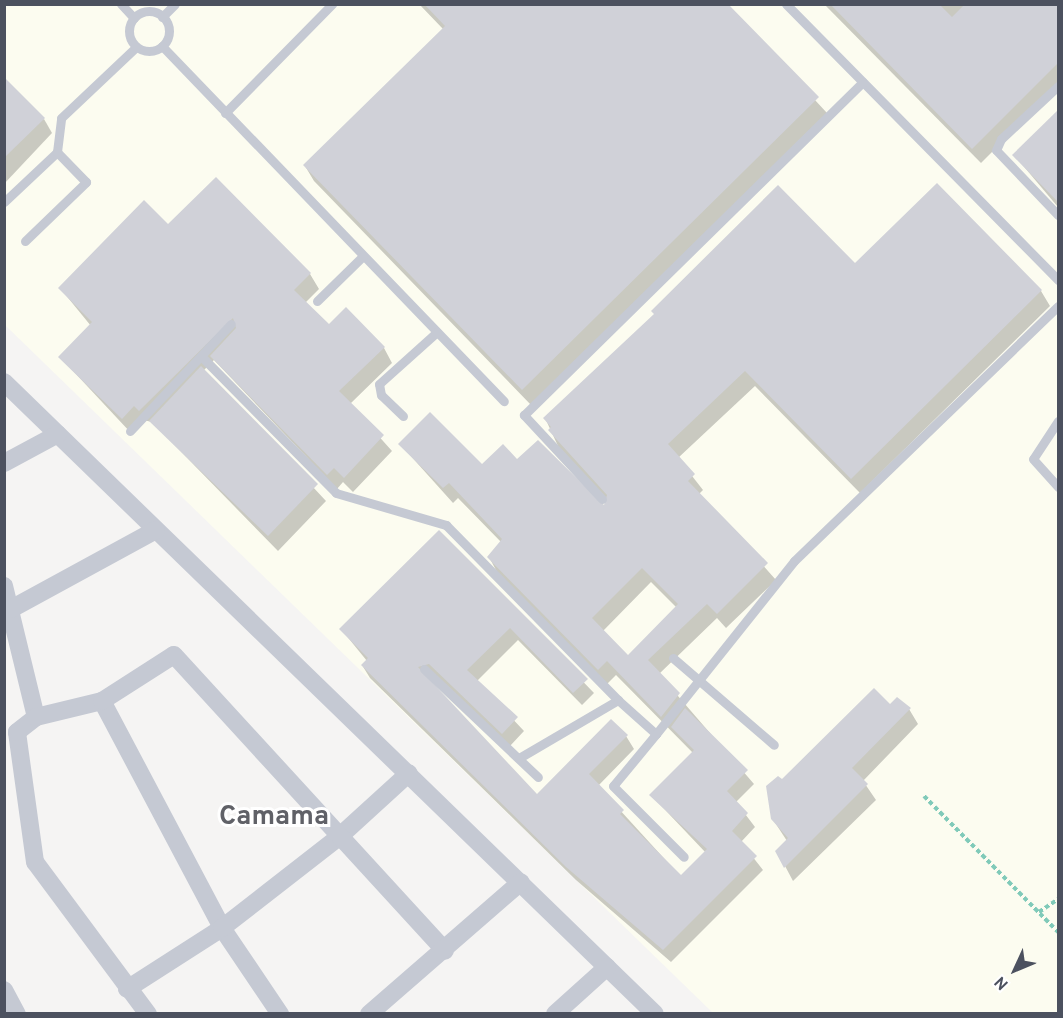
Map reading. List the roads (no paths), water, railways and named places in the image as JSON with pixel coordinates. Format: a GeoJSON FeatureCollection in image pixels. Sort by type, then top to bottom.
{"type":"FeatureCollection","features":[{"type":"Feature","properties":{"kind":"street"},"geometry":{"type":"LineString","coordinates":[[4,382],[409,772],[655,1014]]}},
{"type":"Feature","properties":{"kind":"street"},"geometry":{"type":"LineString","coordinates":[[4,463],[58,434]]}},
{"type":"Feature","properties":{"kind":"street"},"geometry":{"type":"LineString","coordinates":[[11,609],[156,530]]}},
{"type":"Feature","properties":{"kind":"street"},"geometry":{"type":"LineString","coordinates":[[4,586],[11,609],[12,652],[36,717]]}},
{"type":"Feature","properties":{"kind":"street"},"geometry":{"type":"LineString","coordinates":[[148,1014],[127,989],[35,862],[17,732],[36,717],[102,701],[174,655],[182,659],[444,951]]}},
{"type":"Feature","properties":{"kind":"street"},"geometry":{"type":"LineString","coordinates":[[102,701],[222,927],[280,1014]]}},
{"type":"Feature","properties":{"kind":"street"},"geometry":{"type":"LineString","coordinates":[[127,989],[222,927],[340,836],[409,772]]}},
{"type":"Feature","properties":{"kind":"street"},"geometry":{"type":"LineString","coordinates":[[369,1014],[521,882]]}},
{"type":"Feature","properties":{"kind":"street"},"geometry":{"type":"LineString","coordinates":[[555,1014],[607,967]]}},
{"type":"Feature","properties":{"kind":"street"},"geometry":{"type":"LineString","coordinates":[[4,990],[17,1014]]}},
{"type":"Feature","properties":{"kind":"lane"},"geometry":{"type":"LineString","coordinates":[[121,4],[134,18]]}},
{"type":"Feature","properties":{"kind":"lane"},"geometry":{"type":"LineString","coordinates":[[162,17],[175,4]]}},
{"type":"Feature","properties":{"kind":"lane"},"geometry":{"type":"LineString","coordinates":[[225,113],[332,4]]}},
{"type":"Feature","properties":{"kind":"lane"},"geometry":{"type":"LineString","coordinates":[[786,4],[1059,280]]}},
{"type":"Feature","properties":{"kind":"lane"},"geometry":{"type":"LineString","coordinates":[[146,12],[162,17],[169,32],[162,46],[148,51],[136,47],[129,30],[134,18],[146,12]]}},
{"type":"Feature","properties":{"kind":"lane"},"geometry":{"type":"LineString","coordinates":[[162,46],[504,401]]}},
{"type":"Feature","properties":{"kind":"lane"},"geometry":{"type":"LineString","coordinates":[[4,202],[57,152],[61,118],[136,47]]}},
{"type":"Feature","properties":{"kind":"lane"},"geometry":{"type":"LineString","coordinates":[[602,499],[524,415],[863,82]]}},
{"type":"Feature","properties":{"kind":"lane"},"geometry":{"type":"LineString","coordinates":[[1059,86],[1001,139],[996,150],[1059,215]]}},
{"type":"Feature","properties":{"kind":"lane"},"geometry":{"type":"LineString","coordinates":[[25,241],[86,182],[57,152]]}},
{"type":"Feature","properties":{"kind":"lane"},"geometry":{"type":"LineString","coordinates":[[317,301],[363,256]]}},
{"type":"Feature","properties":{"kind":"lane"},"geometry":{"type":"LineString","coordinates":[[684,857],[613,786],[700,682],[794,561],[1059,306]]}},
{"type":"Feature","properties":{"kind":"lane"},"geometry":{"type":"LineString","coordinates":[[130,431],[231,324]]}},
{"type":"Feature","properties":{"kind":"lane"},"geometry":{"type":"LineString","coordinates":[[403,416],[381,395],[379,384],[437,332]]}},
{"type":"Feature","properties":{"kind":"lane"},"geometry":{"type":"LineString","coordinates":[[201,356],[336,493],[446,525],[618,700],[656,734]]}},
{"type":"Feature","properties":{"kind":"lane"},"geometry":{"type":"LineString","coordinates":[[1059,421],[1033,459],[1059,487]]}},
{"type":"Feature","properties":{"kind":"lane"},"geometry":{"type":"LineString","coordinates":[[673,658],[774,745]]}},
{"type":"Feature","properties":{"kind":"lane"},"geometry":{"type":"LineString","coordinates":[[424,669],[538,777]]}},
{"type":"Feature","properties":{"kind":"lane"},"geometry":{"type":"LineString","coordinates":[[519,758],[618,700]]}},
{"type":"Feature","properties":{"kind":"district","name":"Camama"},"geometry":{"type":"Point","coordinates":[274,818]}}]}
